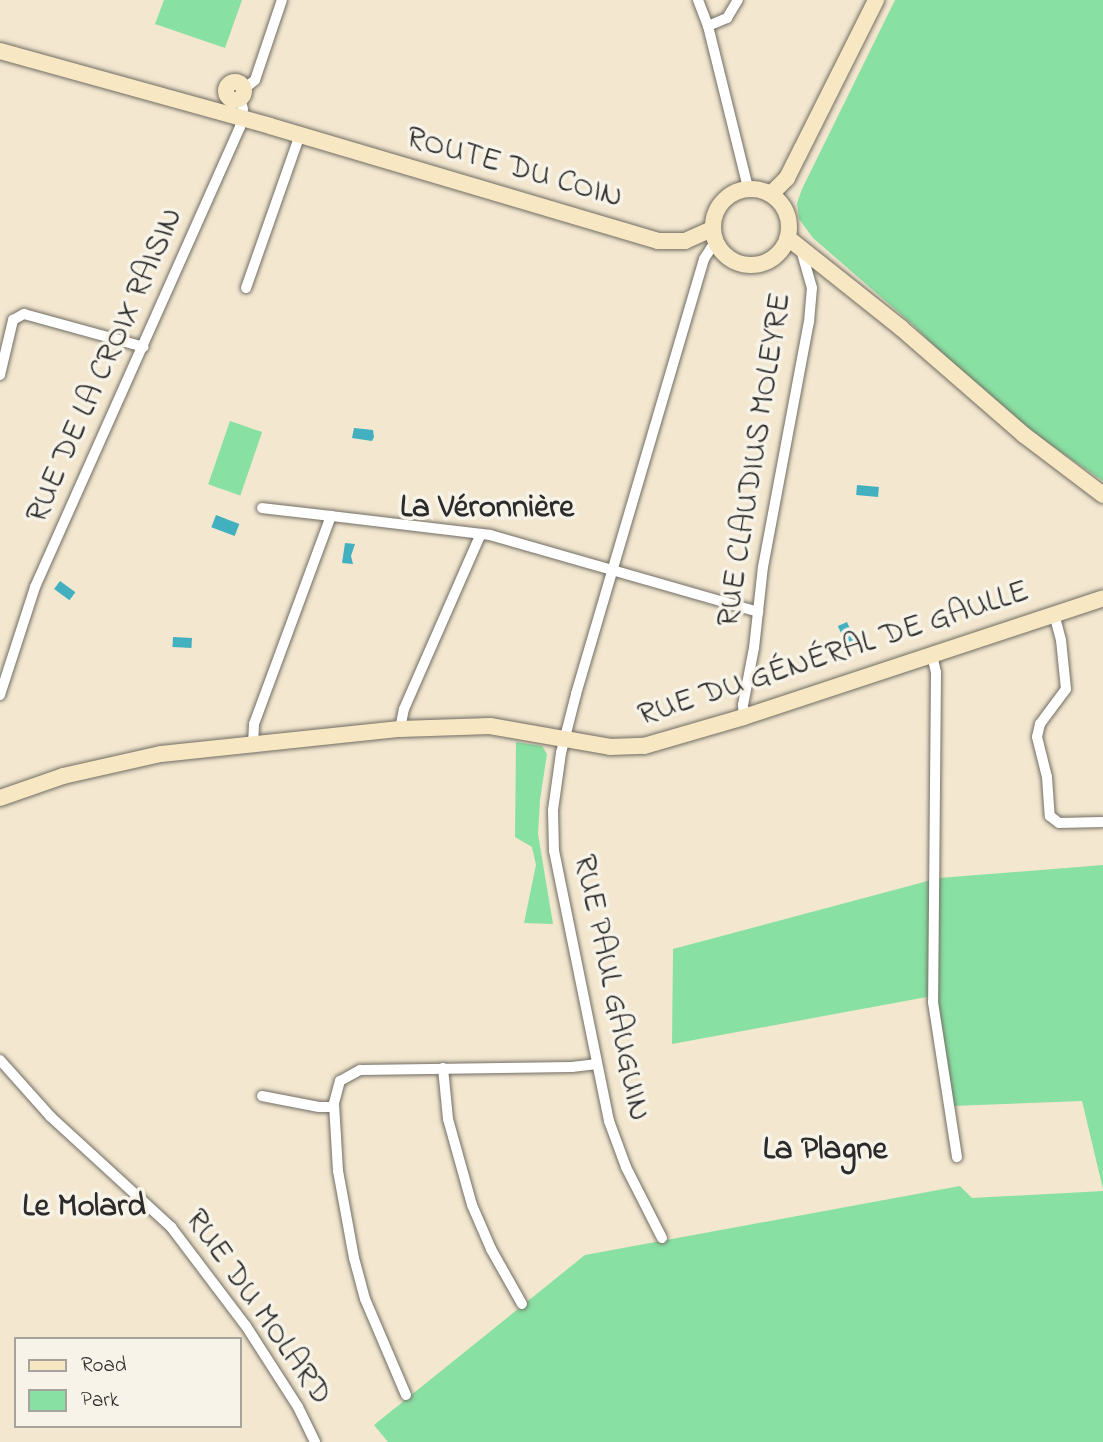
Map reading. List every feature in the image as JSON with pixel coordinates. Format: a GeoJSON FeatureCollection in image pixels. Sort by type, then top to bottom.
{"type":"FeatureCollection","features":[{"type":"Feature","properties":{"kind":"main road"},"geometry":{"type":"LineString","coordinates":[[771,194],[787,178],[876,0]]}},
{"type":"Feature","properties":{"kind":"main road","name":"ROUTE DU COIN"},"geometry":{"type":"LineString","coordinates":[[0,51],[242,118],[658,241],[685,241],[714,235]]}},
{"type":"Feature","properties":{"kind":"main road"},"geometry":{"type":"LineString","coordinates":[[206,108],[238,95],[251,112],[267,126]]}},
{"type":"Feature","properties":{"kind":"main road"},"geometry":{"type":"LineString","coordinates":[[748,188],[771,194],[786,212],[788,238],[779,253],[755,265],[732,260],[714,235],[715,212],[722,201],[737,191],[748,188]]}},
{"type":"Feature","properties":{"kind":"main road"},"geometry":{"type":"LineString","coordinates":[[788,238],[797,243],[802,252],[901,328],[1024,435],[1103,495]]}},
{"type":"Feature","properties":{"kind":"main road","name":"RUE DU GÉNÉRAL DE GAULLE"},"geometry":{"type":"LineString","coordinates":[[0,798],[47,780],[161,754],[400,729],[490,726],[618,748],[644,747],[744,717],[1103,598]]}},
{"type":"Feature","properties":{"kind":"street"},"geometry":{"type":"LineString","coordinates":[[238,95],[255,80],[282,0]]}},
{"type":"Feature","properties":{"kind":"street"},"geometry":{"type":"LineString","coordinates":[[698,0],[708,26],[748,188]]}},
{"type":"Feature","properties":{"kind":"street"},"geometry":{"type":"LineString","coordinates":[[708,26],[727,18],[738,0]]}},
{"type":"Feature","properties":{"kind":"street","name":"RUE DE LA CROIX RAISIN"},"geometry":{"type":"LineString","coordinates":[[0,695],[36,587],[213,191],[242,118],[238,95]]}},
{"type":"Feature","properties":{"kind":"street"},"geometry":{"type":"LineString","coordinates":[[246,288],[300,135]]}},
{"type":"Feature","properties":{"kind":"street","name":"RUE PAUL GAUGUIN"},"geometry":{"type":"LineString","coordinates":[[662,1238],[626,1167],[609,1121],[595,1064],[554,851],[553,810],[564,738],[704,259],[714,235]]}},
{"type":"Feature","properties":{"kind":"street","name":"RUE CLAUDIUS MOLEYRE"},"geometry":{"type":"LineString","coordinates":[[744,717],[743,705],[784,449],[809,322],[812,288],[802,252]]}},
{"type":"Feature","properties":{"kind":"street"},"geometry":{"type":"LineString","coordinates":[[0,375],[13,320],[24,314],[144,347]]}},
{"type":"Feature","properties":{"kind":"street"},"geometry":{"type":"LineString","coordinates":[[262,508],[481,534],[758,612]]}},
{"type":"Feature","properties":{"kind":"street"},"geometry":{"type":"LineString","coordinates":[[253,744],[254,724],[331,516]]}},
{"type":"Feature","properties":{"kind":"street"},"geometry":{"type":"LineString","coordinates":[[400,729],[404,709],[481,534]]}},
{"type":"Feature","properties":{"kind":"street"},"geometry":{"type":"LineString","coordinates":[[1054,614],[1061,640],[1066,689],[1040,724],[1037,737],[1047,777],[1050,816],[1059,823],[1102,822]]}},
{"type":"Feature","properties":{"kind":"street"},"geometry":{"type":"LineString","coordinates":[[932,655],[936,672],[933,1003],[957,1157]]}},
{"type":"Feature","properties":{"kind":"street","name":"RUE DU MOLARD"},"geometry":{"type":"LineString","coordinates":[[0,1060],[51,1117],[172,1227],[246,1326],[298,1407],[316,1442]]}},
{"type":"Feature","properties":{"kind":"street"},"geometry":{"type":"LineString","coordinates":[[406,1395],[365,1299],[354,1258],[338,1171],[335,1091],[350,1073],[360,1070],[572,1067],[595,1064]]}},
{"type":"Feature","properties":{"kind":"street"},"geometry":{"type":"LineString","coordinates":[[443,1068],[448,1119],[472,1205],[491,1249],[522,1304]]}},
{"type":"Feature","properties":{"kind":"street"},"geometry":{"type":"LineString","coordinates":[[262,1096],[334,1107]]}},
{"type":"Feature","properties":{"kind":"green space"},"geometry":{"type":"Polygon","coordinates":[[[164,0],[242,0],[225,48],[155,24],[164,0]]]}},
{"type":"Feature","properties":{"kind":"green space"},"geometry":{"type":"Polygon","coordinates":[[[895,0],[1103,0],[1103,481],[1006,414],[912,324],[813,238],[799,219],[797,203],[802,189],[895,0]]]}},
{"type":"Feature","properties":{"kind":"green space"},"geometry":{"type":"Polygon","coordinates":[[[230,421],[262,432],[240,495],[208,484],[230,421]]]}},
{"type":"Feature","properties":{"kind":"green space"},"geometry":{"type":"Polygon","coordinates":[[[516,742],[542,746],[547,754],[538,834],[553,924],[524,923],[536,865],[532,847],[515,837],[516,742]]]}},
{"type":"Feature","properties":{"kind":"green space"},"geometry":{"type":"Polygon","coordinates":[[[1103,865],[1103,1189],[1082,1101],[952,1106],[927,997],[672,1044],[673,949],[939,878],[1103,865]]]}},
{"type":"Feature","properties":{"kind":"green space"},"geometry":{"type":"Polygon","coordinates":[[[960,1186],[972,1198],[1103,1191],[1103,1442],[388,1442],[374,1425],[585,1255],[960,1186]]]}},
{"type":"Feature","properties":{"kind":"water"},"geometry":{"type":"Polygon","coordinates":[[[354,428],[373,430],[372,441],[352,438],[354,428]]]}},
{"type":"Feature","properties":{"kind":"water"},"geometry":{"type":"Polygon","coordinates":[[[857,485],[879,487],[878,497],[856,495],[857,485]]]}},
{"type":"Feature","properties":{"kind":"water"},"geometry":{"type":"Polygon","coordinates":[[[216,515],[239,524],[235,536],[211,527],[216,515]]]}},
{"type":"Feature","properties":{"kind":"water"},"geometry":{"type":"Polygon","coordinates":[[[345,543],[355,544],[351,556],[353,564],[342,563],[345,543]]]}},
{"type":"Feature","properties":{"kind":"water"},"geometry":{"type":"Polygon","coordinates":[[[60,581],[75,592],[69,600],[54,589],[60,581]]]}},
{"type":"Feature","properties":{"kind":"water"},"geometry":{"type":"Polygon","coordinates":[[[847,622],[855,640],[846,644],[838,626],[847,622]]]}},
{"type":"Feature","properties":{"kind":"water"},"geometry":{"type":"Polygon","coordinates":[[[173,637],[192,638],[191,648],[172,647],[173,637]]]}},
{"type":"Feature","properties":{"kind":"district","name":"La Véronnière"},"geometry":{"type":"Point","coordinates":[487,509]}},
{"type":"Feature","properties":{"kind":"district","name":"La Plagne"},"geometry":{"type":"Point","coordinates":[825,1151]}},
{"type":"Feature","properties":{"kind":"district","name":"Le Molard"},"geometry":{"type":"Point","coordinates":[84,1208]}}]}
